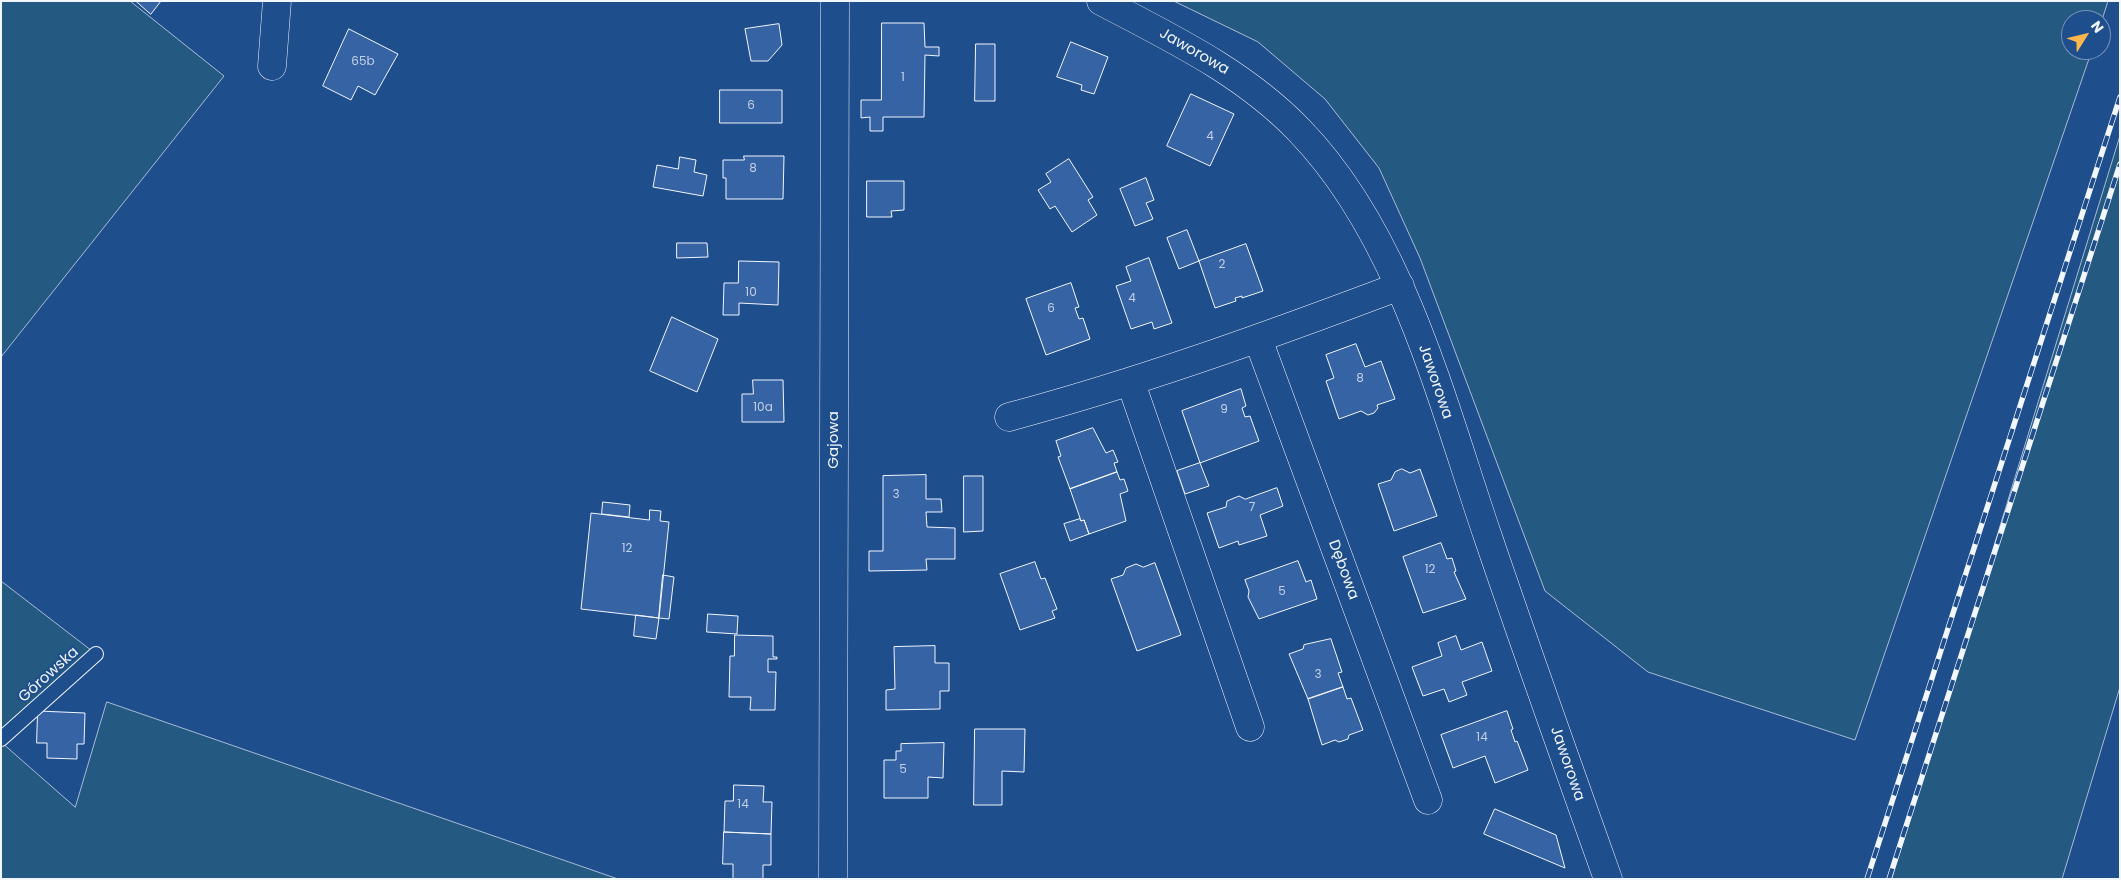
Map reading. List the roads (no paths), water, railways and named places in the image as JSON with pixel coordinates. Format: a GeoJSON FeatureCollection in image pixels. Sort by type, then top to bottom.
{"type":"FeatureCollection","features":[{"type":"Feature","properties":{"kind":"street"},"geometry":{"type":"LineString","coordinates":[[272,66],[277,1]]}},
{"type":"Feature","properties":{"kind":"street","name":"Gajowa"},"geometry":{"type":"LineString","coordinates":[[833,879],[835,1]]}},
{"type":"Feature","properties":{"kind":"street","name":"Jaworowa"},"geometry":{"type":"LineString","coordinates":[[1101,1],[1225,68],[1262,94],[1300,130],[1336,173],[1368,222],[1400,286],[1432,371],[1608,879]]}},
{"type":"Feature","properties":{"kind":"street"},"geometry":{"type":"LineString","coordinates":[[1009,417],[1131,383],[1258,339],[1400,286]]}},
{"type":"Feature","properties":{"kind":"street","name":"Dębowa"},"geometry":{"type":"LineString","coordinates":[[1258,339],[1428,800]]}},
{"type":"Feature","properties":{"kind":"street"},"geometry":{"type":"LineString","coordinates":[[1131,383],[1250,727]]}},
{"type":"Feature","properties":{"kind":"lane","name":"Górowska"},"geometry":{"type":"LineString","coordinates":[[1,739],[96,654]]}},
{"type":"Feature","properties":{"kind":"railway"},"geometry":{"type":"LineString","coordinates":[[1867,879],[2120,97]]}},
{"type":"Feature","properties":{"kind":"railway"},"geometry":{"type":"LineString","coordinates":[[1889,879],[2120,164]]}}]}
